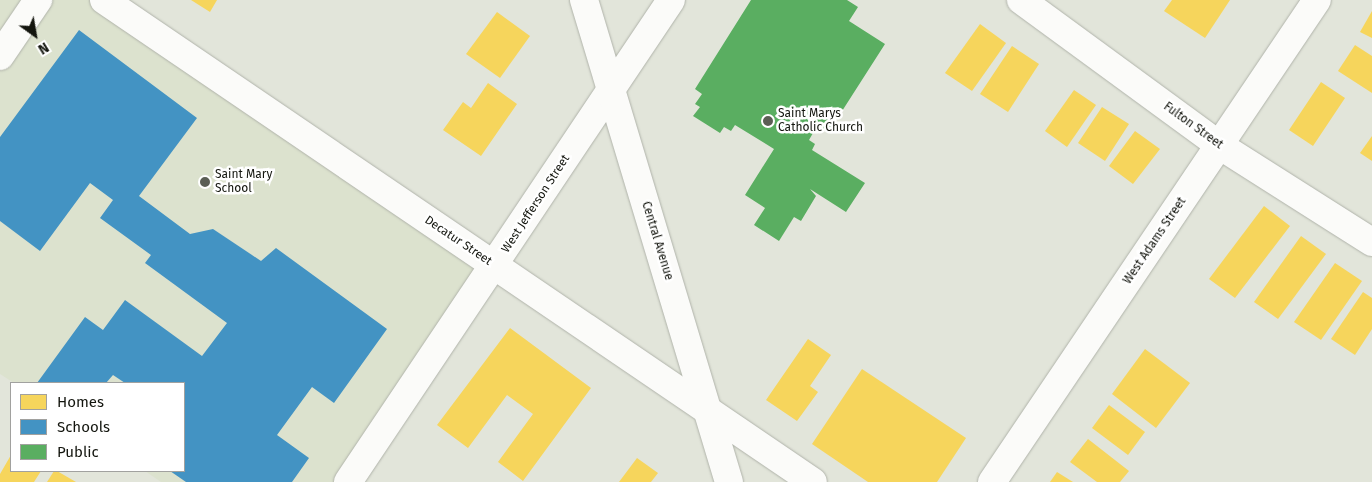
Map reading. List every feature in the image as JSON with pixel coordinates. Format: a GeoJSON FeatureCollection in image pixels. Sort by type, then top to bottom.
{"type":"FeatureCollection","features":[{"type":"Feature","properties":{"kind":"street"},"geometry":{"type":"LineString","coordinates":[[0,56],[38,0]]}},
{"type":"Feature","properties":{"kind":"street","name":"Decatur Street"},"geometry":{"type":"LineString","coordinates":[[104,0],[813,482]]}},
{"type":"Feature","properties":{"kind":"street","name":"Central Avenue"},"geometry":{"type":"LineString","coordinates":[[584,0],[729,482]]}},
{"type":"Feature","properties":{"kind":"street","name":"West Jefferson Street"},"geometry":{"type":"LineString","coordinates":[[348,482],[496,266],[671,0]]}},
{"type":"Feature","properties":{"kind":"street","name":"Fulton Street"},"geometry":{"type":"LineString","coordinates":[[1021,0],[1219,145],[1372,242]]}},
{"type":"Feature","properties":{"kind":"street","name":"West Adams Street"},"geometry":{"type":"LineString","coordinates":[[992,482],[1317,0]]}},
{"type":"Feature","properties":{"kind":"shaded area"},"geometry":{"type":"Polygon","coordinates":[[[0,0],[92,0],[485,267],[338,482],[161,482],[146,472],[185,472],[185,382],[12,382],[0,374],[0,0]]]}},
{"type":"Feature","properties":{"kind":"building: Homes"},"geometry":{"type":"Polygon","coordinates":[[[191,0],[217,0],[210,12],[191,0]]]}},
{"type":"Feature","properties":{"kind":"building: Homes"},"geometry":{"type":"Polygon","coordinates":[[[1172,0],[1230,0],[1205,38],[1164,11],[1172,0]]]}},
{"type":"Feature","properties":{"kind":"building: Homes"},"geometry":{"type":"Polygon","coordinates":[[[1372,11],[1372,38],[1360,32],[1372,11]]]}},
{"type":"Feature","properties":{"kind":"building: Homes"},"geometry":{"type":"Polygon","coordinates":[[[497,12],[530,36],[500,78],[466,54],[497,12]]]}},
{"type":"Feature","properties":{"kind":"building: Homes"},"geometry":{"type":"Polygon","coordinates":[[[980,24],[1006,43],[972,91],[945,73],[980,24]]]}},
{"type":"Feature","properties":{"kind":"building: Homes"},"geometry":{"type":"Polygon","coordinates":[[[1355,45],[1372,56],[1372,93],[1338,71],[1355,45]]]}},
{"type":"Feature","properties":{"kind":"building: Homes"},"geometry":{"type":"Polygon","coordinates":[[[1012,46],[1039,64],[1008,112],[980,94],[1012,46]]]}},
{"type":"Feature","properties":{"kind":"building: Homes"},"geometry":{"type":"Polygon","coordinates":[[[1321,82],[1345,98],[1313,146],[1289,130],[1321,82]]]}},
{"type":"Feature","properties":{"kind":"building: Homes"},"geometry":{"type":"Polygon","coordinates":[[[488,83],[517,104],[481,156],[443,130],[463,102],[471,108],[488,83]]]}},
{"type":"Feature","properties":{"kind":"building: Homes"},"geometry":{"type":"Polygon","coordinates":[[[1074,90],[1096,105],[1067,147],[1045,131],[1074,90]]]}},
{"type":"Feature","properties":{"kind":"building: Homes"},"geometry":{"type":"Polygon","coordinates":[[[1102,107],[1129,124],[1105,161],[1078,143],[1102,107]]]}},
{"type":"Feature","properties":{"kind":"building: Homes"},"geometry":{"type":"Polygon","coordinates":[[[1135,131],[1160,149],[1133,184],[1109,166],[1135,131]]]}},
{"type":"Feature","properties":{"kind":"building: Homes"},"geometry":{"type":"Polygon","coordinates":[[[1372,136],[1372,161],[1360,153],[1372,136]]]}},
{"type":"Feature","properties":{"kind":"building: Homes"},"geometry":{"type":"Polygon","coordinates":[[[1264,206],[1290,226],[1235,298],[1209,279],[1264,206]]]}},
{"type":"Feature","properties":{"kind":"building: Homes"},"geometry":{"type":"Polygon","coordinates":[[[1301,236],[1326,254],[1278,319],[1254,302],[1301,236]]]}},
{"type":"Feature","properties":{"kind":"building: Homes"},"geometry":{"type":"Polygon","coordinates":[[[1335,263],[1362,281],[1321,340],[1294,322],[1335,263]]]}},
{"type":"Feature","properties":{"kind":"building: Homes"},"geometry":{"type":"Polygon","coordinates":[[[1363,292],[1372,298],[1372,329],[1355,355],[1331,339],[1363,292]]]}},
{"type":"Feature","properties":{"kind":"building: Homes"},"geometry":{"type":"Polygon","coordinates":[[[510,328],[591,388],[523,481],[498,462],[533,414],[507,395],[468,448],[437,425],[510,328]]]}},
{"type":"Feature","properties":{"kind":"building: Homes"},"geometry":{"type":"Polygon","coordinates":[[[808,339],[831,355],[810,386],[818,392],[797,421],[766,400],[808,339]]]}},
{"type":"Feature","properties":{"kind":"building: Homes"},"geometry":{"type":"Polygon","coordinates":[[[1145,349],[1190,383],[1156,428],[1112,394],[1145,349]]]}},
{"type":"Feature","properties":{"kind":"building: Homes"},"geometry":{"type":"Polygon","coordinates":[[[862,369],[966,438],[937,482],[868,482],[812,444],[862,369]]]}},
{"type":"Feature","properties":{"kind":"building: Homes"},"geometry":{"type":"Polygon","coordinates":[[[1109,405],[1145,432],[1128,455],[1092,428],[1109,405]]]}},
{"type":"Feature","properties":{"kind":"building: Homes"},"geometry":{"type":"Polygon","coordinates":[[[1088,439],[1129,471],[1120,482],[1097,482],[1070,462],[1088,439]]]}},
{"type":"Feature","properties":{"kind":"building: Homes"},"geometry":{"type":"Polygon","coordinates":[[[10,457],[10,472],[40,472],[34,482],[0,482],[0,474],[10,457]]]}},
{"type":"Feature","properties":{"kind":"building: Homes"},"geometry":{"type":"Polygon","coordinates":[[[637,458],[658,473],[651,482],[619,482],[637,458]]]}},
{"type":"Feature","properties":{"kind":"building: Homes"},"geometry":{"type":"Polygon","coordinates":[[[53,472],[59,472],[76,482],[47,482],[53,472]]]}},
{"type":"Feature","properties":{"kind":"building: Homes"},"geometry":{"type":"Polygon","coordinates":[[[1057,472],[1073,482],[1050,482],[1057,472]]]}},
{"type":"Feature","properties":{"kind":"building: Schools"},"geometry":{"type":"Polygon","coordinates":[[[79,30],[197,118],[139,196],[190,234],[213,229],[261,261],[276,248],[387,329],[334,403],[312,387],[277,435],[309,458],[292,482],[186,482],[171,472],[185,472],[185,382],[124,382],[113,375],[107,382],[38,382],[85,317],[103,330],[125,300],[202,356],[227,323],[145,263],[151,255],[100,218],[113,200],[90,183],[40,251],[0,221],[0,137],[79,30]]]}},
{"type":"Feature","properties":{"kind":"building: Public","name":"Saint Marys Catholic Church"},"geometry":{"type":"Polygon","coordinates":[[[751,0],[847,0],[858,7],[849,21],[885,44],[828,133],[817,126],[809,140],[815,144],[812,150],[865,183],[846,212],[810,189],[816,196],[801,221],[794,217],[779,241],[754,225],[765,208],[745,195],[774,149],[735,125],[731,131],[724,127],[720,133],[693,116],[700,107],[695,104],[702,94],[695,89],[751,0]]]}},
{"type":"Feature","properties":{"kind":"place","name":"Saint Marys Catholic Church"},"geometry":{"type":"Point","coordinates":[768,121]}},
{"type":"Feature","properties":{"kind":"place","name":"Saint Mary School"},"geometry":{"type":"Point","coordinates":[205,182]}}]}
